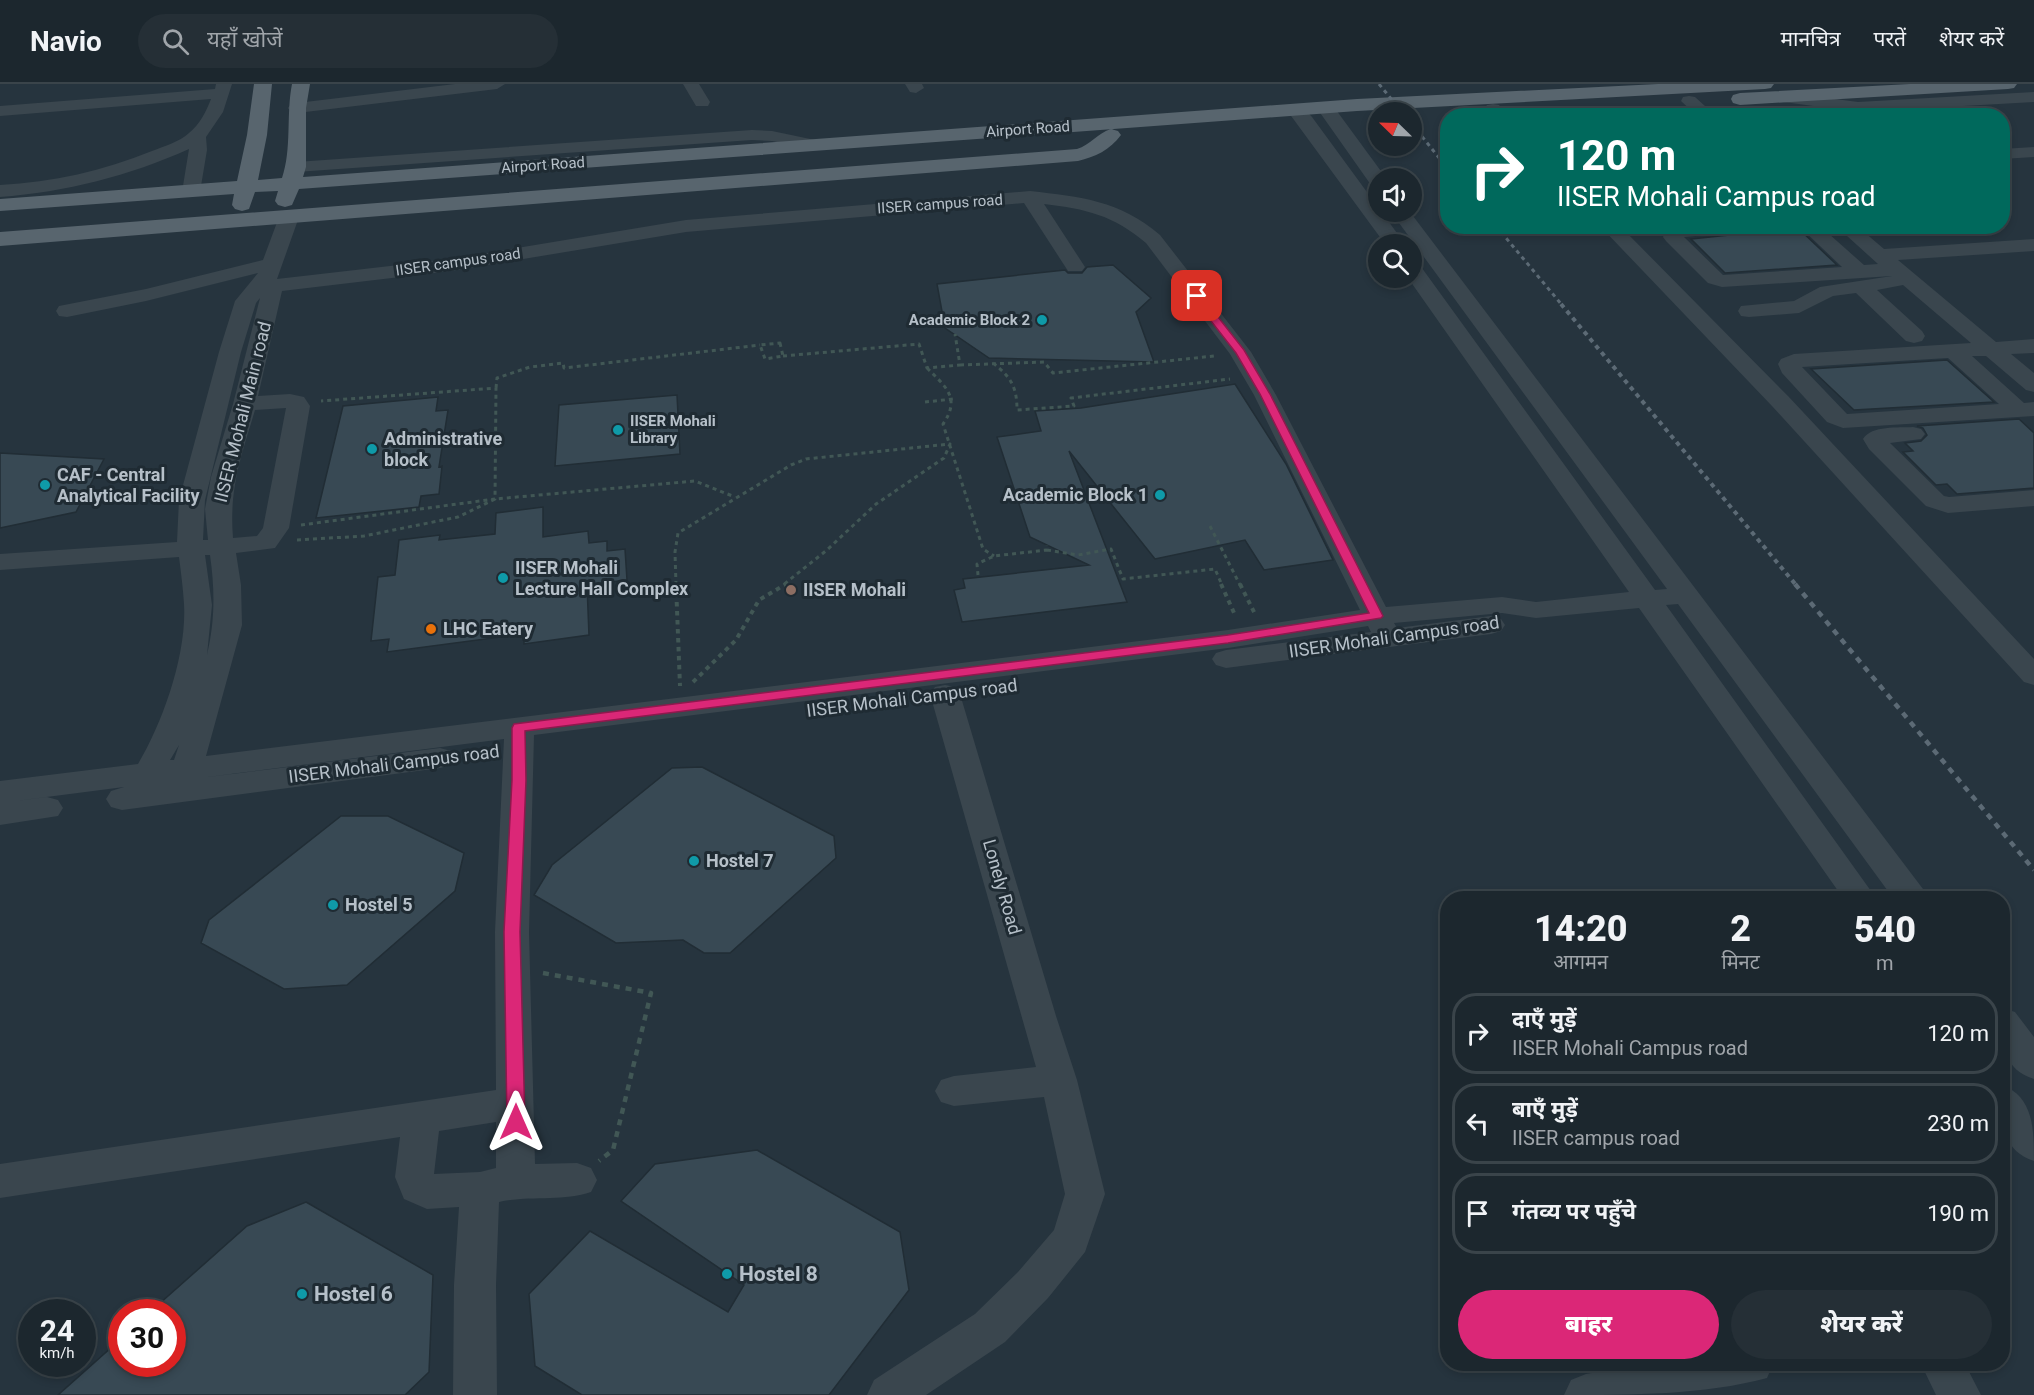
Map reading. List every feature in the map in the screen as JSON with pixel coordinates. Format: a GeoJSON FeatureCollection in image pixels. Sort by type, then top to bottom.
{"type":"FeatureCollection","features":[{"type":"Feature","properties":{"kind":"main road"},"geometry":{"type":"LineString","coordinates":[[244,196],[257,135],[263,84]]}},
{"type":"Feature","properties":{"kind":"main road"},"geometry":{"type":"LineString","coordinates":[[290,192],[301,84]]}},
{"type":"Feature","properties":{"kind":"main road"},"geometry":{"type":"LineString","coordinates":[[0,223],[290,192],[1078,155],[1092,151],[1111,135],[1301,115],[1765,84]]}},
{"type":"Feature","properties":{"kind":"main road"},"geometry":{"type":"LineString","coordinates":[[1590,108],[2008,84]]}},
{"type":"Feature","properties":{"kind":"main road"},"geometry":{"type":"LineString","coordinates":[[1422,112],[1440,112]]}},
{"type":"Feature","properties":{"kind":"main road"},"geometry":{"type":"LineString","coordinates":[[1329,113],[1368,114]]}},
{"type":"Feature","properties":{"kind":"main road","name":"Airport Road"},"geometry":{"type":"LineString","coordinates":[[290,192],[815,145],[1301,115]]}},
{"type":"Feature","properties":{"kind":"main road"},"geometry":{"type":"LineString","coordinates":[[0,206],[46,195],[191,192],[244,196]]}},
{"type":"Feature","properties":{"kind":"main road"},"geometry":{"type":"LineString","coordinates":[[0,239],[290,192]]}},
{"type":"Feature","properties":{"kind":"street"},"geometry":{"type":"LineString","coordinates":[[297,108],[411,89],[496,84]]}},
{"type":"Feature","properties":{"kind":"street"},"geometry":{"type":"LineString","coordinates":[[691,84],[702,102]]}},
{"type":"Feature","properties":{"kind":"street"},"geometry":{"type":"LineString","coordinates":[[0,111],[223,88]]}},
{"type":"Feature","properties":{"kind":"street"},"geometry":{"type":"LineString","coordinates":[[0,191],[46,195],[155,157],[197,136],[205,128],[223,88]]}},
{"type":"Feature","properties":{"kind":"street"},"geometry":{"type":"LineString","coordinates":[[1782,97],[1864,108]]}},
{"type":"Feature","properties":{"kind":"street"},"geometry":{"type":"LineString","coordinates":[[1858,107],[2034,97]]}},
{"type":"Feature","properties":{"kind":"street"},"geometry":{"type":"LineString","coordinates":[[1689,101],[1698,108]]}},
{"type":"Feature","properties":{"kind":"street"},"geometry":{"type":"LineString","coordinates":[[2010,111],[2034,109]]}},
{"type":"Feature","properties":{"kind":"street"},"geometry":{"type":"LineString","coordinates":[[1329,113],[1369,168]]}},
{"type":"Feature","properties":{"kind":"street"},"geometry":{"type":"LineString","coordinates":[[1301,115],[1388,234]]}},
{"type":"Feature","properties":{"kind":"street"},"geometry":{"type":"LineString","coordinates":[[191,192],[198,150],[197,136]]}},
{"type":"Feature","properties":{"kind":"street"},"geometry":{"type":"LineString","coordinates":[[2010,154],[2034,153]]}},
{"type":"Feature","properties":{"kind":"street"},"geometry":{"type":"LineString","coordinates":[[139,787],[167,740],[191,666],[197,632],[198,604],[190,547],[189,520],[230,352],[246,301],[266,279],[279,248],[290,192]]}},
{"type":"Feature","properties":{"kind":"street"},"geometry":{"type":"LineString","coordinates":[[1030,197],[1075,267]]}},
{"type":"Feature","properties":{"kind":"street","name":"IISER campus road"},"geometry":{"type":"LineString","coordinates":[[67,311],[146,295],[266,279],[451,265],[697,225],[1030,197],[1089,204],[1117,214],[1139,226],[1153,239],[1232,353],[1265,394],[1382,627]]}},
{"type":"Feature","properties":{"kind":"street"},"geometry":{"type":"LineString","coordinates":[[1408,222],[1906,891]]}},
{"type":"Feature","properties":{"kind":"street"},"geometry":{"type":"LineString","coordinates":[[1617,234],[1819,442],[2034,676]]}},
{"type":"Feature","properties":{"kind":"street"},"geometry":{"type":"LineString","coordinates":[[1674,234],[1673,237],[1715,279],[1722,281],[1861,279],[1868,284],[1905,276]]}},
{"type":"Feature","properties":{"kind":"street"},"geometry":{"type":"LineString","coordinates":[[1816,234],[1914,336]]}},
{"type":"Feature","properties":{"kind":"street"},"geometry":{"type":"LineString","coordinates":[[1855,234],[2034,385]]}},
{"type":"Feature","properties":{"kind":"street"},"geometry":{"type":"LineString","coordinates":[[1881,255],[2034,245]]}},
{"type":"Feature","properties":{"kind":"street","name":"IISER Mohali Main road"},"geometry":{"type":"LineString","coordinates":[[183,780],[221,656],[228,625],[228,585],[218,509],[223,477],[245,404],[266,279]]}},
{"type":"Feature","properties":{"kind":"street"},"geometry":{"type":"LineString","coordinates":[[1749,311],[1799,307],[1827,291],[1861,279]]}},
{"type":"Feature","properties":{"kind":"street"},"geometry":{"type":"LineString","coordinates":[[1422,282],[1855,891]]}},
{"type":"Feature","properties":{"kind":"street"},"geometry":{"type":"LineString","coordinates":[[1746,367],[2034,346]]}},
{"type":"Feature","properties":{"kind":"street"},"geometry":{"type":"LineString","coordinates":[[1954,352],[2029,414]]}},
{"type":"Feature","properties":{"kind":"street"},"geometry":{"type":"LineString","coordinates":[[1789,364],[1790,368],[1835,417],[1843,421]]}},
{"type":"Feature","properties":{"kind":"street"},"geometry":{"type":"LineString","coordinates":[[0,562],[257,544],[271,535],[298,406],[296,402],[245,404]]}},
{"type":"Feature","properties":{"kind":"street"},"geometry":{"type":"LineString","coordinates":[[1800,423],[2029,414]]}},
{"type":"Feature","properties":{"kind":"street"},"geometry":{"type":"LineString","coordinates":[[1819,442],[1875,439],[1879,436],[2029,414]]}},
{"type":"Feature","properties":{"kind":"street"},"geometry":{"type":"LineString","coordinates":[[1875,439],[1877,444],[1935,501],[1948,505],[2034,498]]}},
{"type":"Feature","properties":{"kind":"street","name":"IISER Mohali Campus road"},"geometry":{"type":"LineString","coordinates":[[0,813],[183,780],[519,738],[1228,639],[1382,627],[1508,622],[1536,610],[1686,595]]}},
{"type":"Feature","properties":{"kind":"street","name":"IISER Mohali Campus road"},"geometry":{"type":"LineString","coordinates":[[519,738],[945,694],[1382,627]]}},
{"type":"Feature","properties":{"kind":"street","name":"Lonely Road"},"geometry":{"type":"LineString","coordinates":[[889,1395],[990,1328],[1033,1286],[1071,1239],[1085,1194],[1059,1080],[1038,1017],[945,694]]}},
{"type":"Feature","properties":{"kind":"street"},"geometry":{"type":"LineString","coordinates":[[475,1395],[475,1286],[516,1103],[512,921],[519,738]]}},
{"type":"Feature","properties":{"kind":"street","name":"IISER Mohali Campus road"},"geometry":{"type":"LineString","coordinates":[[0,792],[139,787]]}},
{"type":"Feature","properties":{"kind":"street"},"geometry":{"type":"LineString","coordinates":[[2010,1032],[2034,1064]]}},
{"type":"Feature","properties":{"kind":"street"},"geometry":{"type":"LineString","coordinates":[[954,1091],[1059,1080]]}},
{"type":"Feature","properties":{"kind":"street"},"geometry":{"type":"LineString","coordinates":[[0,1181],[516,1103]]}},
{"type":"Feature","properties":{"kind":"street"},"geometry":{"type":"LineString","coordinates":[[2010,1111],[2034,1145]]}},
{"type":"Feature","properties":{"kind":"street"},"geometry":{"type":"LineString","coordinates":[[421,1118],[414,1177],[418,1186],[427,1192],[577,1180]]}},
{"type":"Feature","properties":{"kind":"street"},"geometry":{"type":"LineString","coordinates":[[1586,1395],[1715,1371]]}},
{"type":"Feature","properties":{"kind":"street"},"geometry":{"type":"LineString","coordinates":[[1946,1371],[1959,1395]]}},
{"type":"Feature","properties":{"kind":"path"},"geometry":{"type":"LineString","coordinates":[[955,334],[960,365]]}},
{"type":"Feature","properties":{"kind":"path"},"geometry":{"type":"LineString","coordinates":[[495,499],[497,378],[530,367],[563,363],[564,368],[780,343],[783,356]]}},
{"type":"Feature","properties":{"kind":"path"},"geometry":{"type":"LineString","coordinates":[[760,345],[765,358],[919,344],[927,368],[950,392],[953,399],[951,414],[943,424],[983,549],[994,556]]}},
{"type":"Feature","properties":{"kind":"path"},"geometry":{"type":"LineString","coordinates":[[927,368],[993,363],[1044,362],[1053,373],[1232,353],[1236,379],[1071,398],[1074,406],[1017,410],[1016,385],[993,363]]}},
{"type":"Feature","properties":{"kind":"path"},"geometry":{"type":"LineString","coordinates":[[296,402],[496,388]]}},
{"type":"Feature","properties":{"kind":"path"},"geometry":{"type":"LineString","coordinates":[[925,402],[953,399]]}},
{"type":"Feature","properties":{"kind":"path"},"geometry":{"type":"LineString","coordinates":[[680,694],[675,552],[678,533],[736,497],[806,459],[950,444]]}},
{"type":"Feature","properties":{"kind":"path"},"geometry":{"type":"LineString","coordinates":[[688,687],[736,640],[759,600],[787,583],[827,550],[876,504],[944,458],[950,444]]}},
{"type":"Feature","properties":{"kind":"path"},"geometry":{"type":"LineString","coordinates":[[271,535],[433,509],[447,504],[695,481],[736,497]]}},
{"type":"Feature","properties":{"kind":"path"},"geometry":{"type":"LineString","coordinates":[[271,535],[364,536],[458,517],[495,499]]}},
{"type":"Feature","properties":{"kind":"path"},"geometry":{"type":"LineString","coordinates":[[1210,526],[1259,622]]}},
{"type":"Feature","properties":{"kind":"path"},"geometry":{"type":"LineString","coordinates":[[978,575],[977,564],[994,556],[1047,547],[1078,555],[1111,549],[1123,579],[1215,569],[1239,624]]}},
{"type":"Feature","properties":{"kind":"path"},"geometry":{"type":"LineString","coordinates":[[513,967],[651,993],[613,1150],[577,1180]]}},
{"type":"Feature","properties":{"kind":"building"},"geometry":{"type":"Polygon","coordinates":[[[1740,234],[1804,234],[1837,265],[1725,273],[1691,239],[1740,234]]]}},
{"type":"Feature","properties":{"kind":"building","name":"Academic Block 2"},"geometry":{"type":"Polygon","coordinates":[[[1113,265],[1151,298],[1136,312],[1154,362],[989,358],[945,328],[937,284],[1065,270],[1068,273],[1082,273],[1087,267],[1113,265]]]}},
{"type":"Feature","properties":{"kind":"building"},"geometry":{"type":"Polygon","coordinates":[[[1947,360],[1994,402],[1854,410],[1811,369],[1947,360]]]}},
{"type":"Feature","properties":{"kind":"building","name":"Academic Block 1"},"geometry":{"type":"Polygon","coordinates":[[[1235,384],[1286,464],[1333,560],[1264,570],[1245,540],[1155,559],[1069,451],[1127,602],[962,622],[954,590],[965,588],[963,579],[1089,565],[1030,537],[997,437],[1041,431],[1035,411],[1081,408],[1235,384]]]}},
{"type":"Feature","properties":{"kind":"building","name":"IISER Mohali Library"},"geometry":{"type":"Polygon","coordinates":[[[677,395],[680,454],[555,466],[559,405],[677,395]]]}},
{"type":"Feature","properties":{"kind":"building","name":"Administrative block"},"geometry":{"type":"Polygon","coordinates":[[[438,397],[436,411],[448,410],[439,467],[442,466],[439,494],[421,496],[419,507],[316,518],[343,406],[438,397]]]}},
{"type":"Feature","properties":{"kind":"building"},"geometry":{"type":"Polygon","coordinates":[[[2019,419],[2034,433],[2034,488],[1957,494],[1947,484],[1936,485],[1903,452],[1913,451],[1905,443],[1921,441],[1927,435],[1923,428],[1917,426],[2019,419]]]}},
{"type":"Feature","properties":{"kind":"building","name":"CAF - Central Analytical Facility"},"geometry":{"type":"Polygon","coordinates":[[[0,453],[104,459],[76,512],[0,528],[0,453]]]}},
{"type":"Feature","properties":{"kind":"building","name":"IISER Mohali Lecture Hall Complex"},"geometry":{"type":"Polygon","coordinates":[[[543,507],[543,537],[588,531],[589,543],[607,541],[607,551],[625,549],[627,580],[587,585],[589,635],[524,644],[524,634],[387,652],[389,639],[371,641],[378,577],[395,575],[399,540],[440,535],[439,540],[495,534],[496,513],[543,507]]]}},
{"type":"Feature","properties":{"kind":"building","name":"Hostel 7"},"geometry":{"type":"Polygon","coordinates":[[[702,767],[834,836],[836,858],[730,953],[704,953],[683,940],[616,943],[534,895],[552,865],[672,768],[702,767]]]}},
{"type":"Feature","properties":{"kind":"building","name":"Hostel 5"},"geometry":{"type":"Polygon","coordinates":[[[341,816],[388,816],[464,853],[455,891],[347,985],[284,989],[201,943],[209,920],[341,816]]]}},
{"type":"Feature","properties":{"kind":"building","name":"Hostel 8"},"geometry":{"type":"Polygon","coordinates":[[[757,1150],[900,1232],[909,1290],[829,1395],[582,1395],[535,1366],[529,1294],[590,1231],[728,1312],[744,1285],[621,1201],[655,1164],[757,1150]]]}},
{"type":"Feature","properties":{"kind":"building","name":"Hostel 6"},"geometry":{"type":"Polygon","coordinates":[[[306,1202],[433,1275],[429,1372],[405,1395],[58,1395],[78,1377],[96,1377],[96,1361],[108,1350],[108,1377],[186,1377],[186,1299],[165,1299],[247,1226],[306,1202]]]}},
{"type":"Feature","properties":{"kind":"railway"},"geometry":{"type":"LineString","coordinates":[[1379,84],[1394,102]]}},
{"type":"Feature","properties":{"kind":"railway"},"geometry":{"type":"LineString","coordinates":[[1422,136],[1440,159]]}},
{"type":"Feature","properties":{"kind":"railway"},"geometry":{"type":"LineString","coordinates":[[1503,234],[1562,305]]}},
{"type":"Feature","properties":{"kind":"railway"},"geometry":{"type":"LineString","coordinates":[[1561,304],[1796,585]]}},
{"type":"Feature","properties":{"kind":"railway"},"geometry":{"type":"LineString","coordinates":[[1795,584],[2034,870]]}},
{"type":"Feature","properties":{"kind":"place","name":"Academic Block 2"},"geometry":{"type":"Point","coordinates":[1042,320]}},
{"type":"Feature","properties":{"kind":"place","name":"IISER Mohali Library"},"geometry":{"type":"Point","coordinates":[618,430]}},
{"type":"Feature","properties":{"kind":"place","name":"Administrative block"},"geometry":{"type":"Point","coordinates":[372,449]}},
{"type":"Feature","properties":{"kind":"place","name":"CAF - Central Analytical Facility"},"geometry":{"type":"Point","coordinates":[45,485]}},
{"type":"Feature","properties":{"kind":"place","name":"Academic Block 1"},"geometry":{"type":"Point","coordinates":[1160,495]}},
{"type":"Feature","properties":{"kind":"place","name":"IISER Mohali Lecture Hall Complex"},"geometry":{"type":"Point","coordinates":[503,578]}},
{"type":"Feature","properties":{"kind":"place","name":"IISER Mohali"},"geometry":{"type":"Point","coordinates":[791,590]}},
{"type":"Feature","properties":{"kind":"place","name":"LHC Eatery"},"geometry":{"type":"Point","coordinates":[431,629]}},
{"type":"Feature","properties":{"kind":"place","name":"Hostel 7"},"geometry":{"type":"Point","coordinates":[694,861]}},
{"type":"Feature","properties":{"kind":"place","name":"Hostel 5"},"geometry":{"type":"Point","coordinates":[333,905]}},
{"type":"Feature","properties":{"kind":"place","name":"Hostel 8"},"geometry":{"type":"Point","coordinates":[727,1274]}},
{"type":"Feature","properties":{"kind":"place","name":"Hostel 6"},"geometry":{"type":"Point","coordinates":[302,1294]}},
{"type":"Feature","properties":{"kind":"route"},"geometry":{"type":"LineString","coordinates":[[516,1122],[512,932],[519,728],[1228,639],[1376,616],[1265,394],[1240,352],[1197,296]]}}]}
